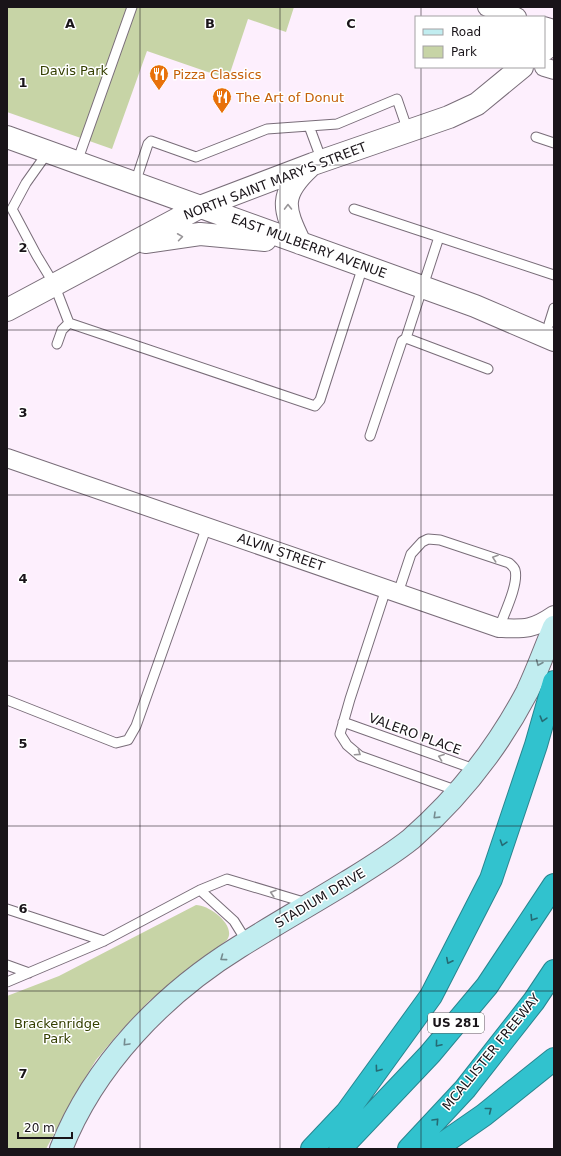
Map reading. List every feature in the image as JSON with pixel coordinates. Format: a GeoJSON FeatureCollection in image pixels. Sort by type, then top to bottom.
{"type":"FeatureCollection","features":[{"type":"Feature","properties":{"kind":"highway"},"geometry":{"type":"LineString","coordinates":[[312,1149],[347,1112],[431,996],[491,879],[536,745],[554,682]]}},
{"type":"Feature","properties":{"kind":"highway","name":"US 281"},"geometry":{"type":"LineString","coordinates":[[340,1149],[430,1054],[487,986],[554,884]]}},
{"type":"Feature","properties":{"kind":"highway","name":"MCALLISTER FREEWAY"},"geometry":{"type":"LineString","coordinates":[[409,1149],[465,1089],[534,1001],[554,971]]}},
{"type":"Feature","properties":{"kind":"highway"},"geometry":{"type":"LineString","coordinates":[[435,1149],[484,1115],[554,1059]]}},
{"type":"Feature","properties":{"kind":"main road","name":"STADIUM DRIVE"},"geometry":{"type":"LineString","coordinates":[[61,1149],[71,1125],[121,1048],[150,1017],[191,981],[247,942],[372,867],[409,840],[437,816],[478,770],[505,731],[528,690],[554,627]]}},
{"type":"Feature","properties":{"kind":"street"},"geometry":{"type":"LineString","coordinates":[[487,7],[514,16]]}},
{"type":"Feature","properties":{"kind":"street"},"geometry":{"type":"LineString","coordinates":[[545,49],[554,42]]}},
{"type":"Feature","properties":{"kind":"street","name":"NORTH SAINT MARY'S STREET"},"geometry":{"type":"LineString","coordinates":[[7,310],[128,244],[200,207],[317,162],[449,117],[477,104],[521,68]]}},
{"type":"Feature","properties":{"kind":"street","name":"EAST MULBERRY AVENUE"},"geometry":{"type":"LineString","coordinates":[[8,138],[475,306],[553,324]]}},
{"type":"Feature","properties":{"kind":"street"},"geometry":{"type":"LineString","coordinates":[[300,243],[289,220],[287,204],[289,190],[294,181],[317,162]]}},
{"type":"Feature","properties":{"kind":"street"},"geometry":{"type":"LineString","coordinates":[[128,244],[200,234],[300,243]]}},
{"type":"Feature","properties":{"kind":"street","name":"ALVIN STREET"},"geometry":{"type":"LineString","coordinates":[[7,458],[500,628],[526,629],[539,625],[554,615]]}},
{"type":"Feature","properties":{"kind":"lane"},"geometry":{"type":"LineString","coordinates":[[76,162],[132,7]]}},
{"type":"Feature","properties":{"kind":"lane"},"geometry":{"type":"LineString","coordinates":[[135,183],[148,144],[152,141],[196,157],[267,129],[337,124],[397,99],[408,131]]}},
{"type":"Feature","properties":{"kind":"lane"},"geometry":{"type":"LineString","coordinates":[[309,126],[317,162]]}},
{"type":"Feature","properties":{"kind":"lane"},"geometry":{"type":"LineString","coordinates":[[536,137],[554,143]]}},
{"type":"Feature","properties":{"kind":"lane"},"geometry":{"type":"LineString","coordinates":[[48,152],[26,183],[12,209],[54,284],[70,322],[315,406],[320,400],[363,266]]}},
{"type":"Feature","properties":{"kind":"lane"},"geometry":{"type":"LineString","coordinates":[[354,209],[554,275]]}},
{"type":"Feature","properties":{"kind":"lane"},"geometry":{"type":"LineString","coordinates":[[370,436],[402,341],[406,338],[439,237]]}},
{"type":"Feature","properties":{"kind":"lane"},"geometry":{"type":"LineString","coordinates":[[57,344],[62,330],[70,322]]}},
{"type":"Feature","properties":{"kind":"lane"},"geometry":{"type":"LineString","coordinates":[[406,338],[488,369]]}},
{"type":"Feature","properties":{"kind":"lane"},"geometry":{"type":"LineString","coordinates":[[7,700],[116,743],[128,740],[136,726],[206,526]]}},
{"type":"Feature","properties":{"kind":"lane"},"geometry":{"type":"LineString","coordinates":[[460,791],[360,756],[347,745],[340,734],[343,722],[392,591],[411,554],[422,542],[428,539],[440,540],[509,563],[514,568],[516,572],[514,585],[500,628]]}},
{"type":"Feature","properties":{"kind":"lane","name":"VALERO PLACE"},"geometry":{"type":"LineString","coordinates":[[343,722],[478,770]]}},
{"type":"Feature","properties":{"kind":"lane"},"geometry":{"type":"LineString","coordinates":[[7,982],[104,941],[200,890],[228,879],[310,905]]}},
{"type":"Feature","properties":{"kind":"lane"},"geometry":{"type":"LineString","coordinates":[[200,890],[234,921],[247,942]]}},
{"type":"Feature","properties":{"kind":"lane"},"geometry":{"type":"LineString","coordinates":[[7,909],[104,941]]}},
{"type":"Feature","properties":{"kind":"lane"},"geometry":{"type":"LineString","coordinates":[[7,965],[29,973]]}},
{"type":"Feature","properties":{"kind":"green space","name":"Davis Park"},"geometry":{"type":"Polygon","coordinates":[[[7,7],[294,7],[286,32],[248,19],[228,79],[147,51],[112,149],[7,112],[7,7]]]}},
{"type":"Feature","properties":{"kind":"green space","name":"Brackenridge Park"},"geometry":{"type":"Polygon","coordinates":[[[196,905],[208,908],[220,917],[228,929],[229,934],[227,940],[149,1001],[117,1035],[96,1060],[80,1086],[46,1149],[7,1149],[7,996],[59,976],[196,905]]]}},
{"type":"Feature","properties":{"kind":"place","name":"Pizza Classics"},"geometry":{"type":"Point","coordinates":[159,91]}},
{"type":"Feature","properties":{"kind":"place","name":"The Art of Donut"},"geometry":{"type":"Point","coordinates":[222,114]}}]}
